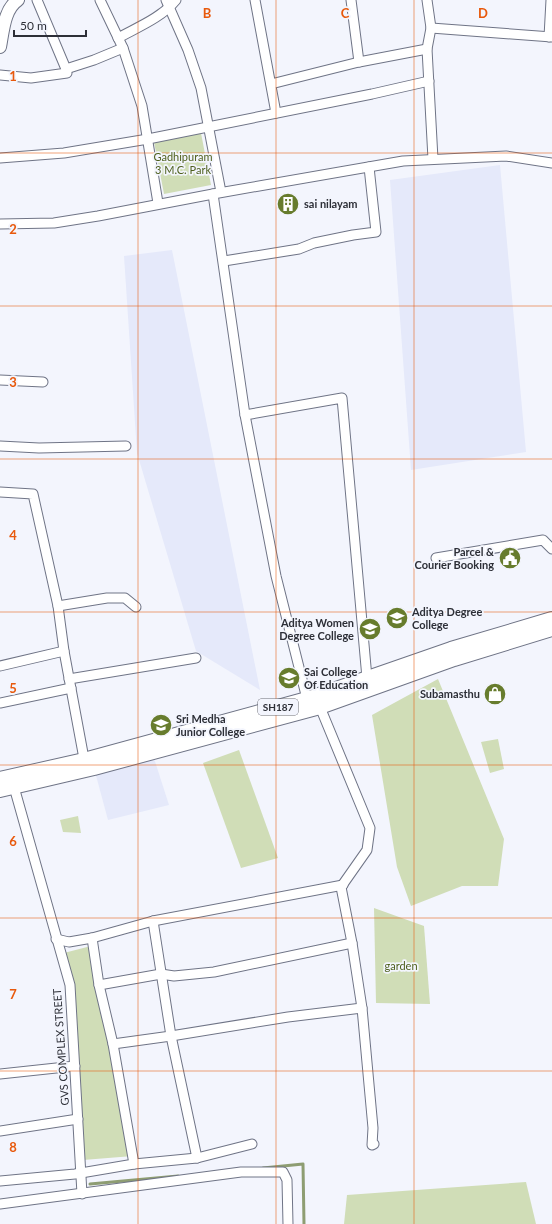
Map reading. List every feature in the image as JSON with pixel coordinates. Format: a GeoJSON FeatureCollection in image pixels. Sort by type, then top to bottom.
{"type":"FeatureCollection","features":[{"type":"Feature","properties":{"kind":"main road"},"geometry":{"type":"LineString","coordinates":[[0,47],[3,21],[14,3],[18,0]]}},
{"type":"Feature","properties":{"kind":"main road","name":"SH187"},"geometry":{"type":"LineString","coordinates":[[0,790],[307,699],[456,648],[552,618]]}},
{"type":"Feature","properties":{"kind":"main road","name":"SH187"},"geometry":{"type":"LineString","coordinates":[[0,780],[85,765],[320,707],[454,660],[552,629]]}},
{"type":"Feature","properties":{"kind":"street"},"geometry":{"type":"LineString","coordinates":[[0,75],[30,78],[67,73],[37,0]]}},
{"type":"Feature","properties":{"kind":"street"},"geometry":{"type":"LineString","coordinates":[[100,0],[123,48],[142,106],[158,204]]}},
{"type":"Feature","properties":{"kind":"street"},"geometry":{"type":"LineString","coordinates":[[118,38],[146,23],[168,4],[176,0]]}},
{"type":"Feature","properties":{"kind":"street"},"geometry":{"type":"LineString","coordinates":[[254,0],[276,114]]}},
{"type":"Feature","properties":{"kind":"street"},"geometry":{"type":"LineString","coordinates":[[352,0],[359,62]]}},
{"type":"Feature","properties":{"kind":"street"},"geometry":{"type":"LineString","coordinates":[[426,0],[431,28],[427,48],[433,159]]}},
{"type":"Feature","properties":{"kind":"street"},"geometry":{"type":"LineString","coordinates":[[431,28],[550,37],[551,0]]}},
{"type":"Feature","properties":{"kind":"street"},"geometry":{"type":"LineString","coordinates":[[168,4],[188,50],[201,88],[209,127],[224,261],[245,415],[276,576],[307,699],[320,707],[370,828],[367,850],[354,867],[342,887],[362,1008],[373,1128],[372,1145],[374,1144]]}},
{"type":"Feature","properties":{"kind":"street"},"geometry":{"type":"LineString","coordinates":[[66,69],[94,60],[123,48]]}},
{"type":"Feature","properties":{"kind":"street"},"geometry":{"type":"LineString","coordinates":[[271,84],[359,62],[427,48]]}},
{"type":"Feature","properties":{"kind":"street"},"geometry":{"type":"LineString","coordinates":[[0,158],[64,153],[148,139],[276,114],[429,81]]}},
{"type":"Feature","properties":{"kind":"street"},"geometry":{"type":"LineString","coordinates":[[0,224],[54,223],[403,161],[506,156],[552,163]]}},
{"type":"Feature","properties":{"kind":"street"},"geometry":{"type":"LineString","coordinates":[[224,261],[299,249],[354,235],[376,232],[369,167]]}},
{"type":"Feature","properties":{"kind":"street"},"geometry":{"type":"LineString","coordinates":[[0,380],[43,382]]}},
{"type":"Feature","properties":{"kind":"street"},"geometry":{"type":"LineString","coordinates":[[245,415],[342,398],[368,678]]}},
{"type":"Feature","properties":{"kind":"street"},"geometry":{"type":"LineString","coordinates":[[0,446],[39,448],[126,446]]}},
{"type":"Feature","properties":{"kind":"street"},"geometry":{"type":"LineString","coordinates":[[0,492],[33,494],[58,606],[64,651],[85,765]]}},
{"type":"Feature","properties":{"kind":"street"},"geometry":{"type":"LineString","coordinates":[[436,558],[543,540],[552,549]]}},
{"type":"Feature","properties":{"kind":"street"},"geometry":{"type":"LineString","coordinates":[[58,606],[107,598],[125,598],[136,607]]}},
{"type":"Feature","properties":{"kind":"street"},"geometry":{"type":"LineString","coordinates":[[0,666],[64,651]]}},
{"type":"Feature","properties":{"kind":"street"},"geometry":{"type":"LineString","coordinates":[[0,703],[70,683],[196,658]]}},
{"type":"Feature","properties":{"kind":"street","name":"GVS COMPLEX STREET"},"geometry":{"type":"LineString","coordinates":[[14,787],[70,985],[82,1194]]}},
{"type":"Feature","properties":{"kind":"street"},"geometry":{"type":"LineString","coordinates":[[56,939],[69,942],[92,938],[153,921],[343,885]]}},
{"type":"Feature","properties":{"kind":"street"},"geometry":{"type":"LineString","coordinates":[[153,921],[171,1036],[197,1158]]}},
{"type":"Feature","properties":{"kind":"street"},"geometry":{"type":"LineString","coordinates":[[92,938],[99,985],[112,1044],[134,1164]]}},
{"type":"Feature","properties":{"kind":"street"},"geometry":{"type":"LineString","coordinates":[[99,985],[161,974],[174,976],[214,972],[352,943]]}},
{"type":"Feature","properties":{"kind":"street"},"geometry":{"type":"LineString","coordinates":[[112,1044],[288,1017],[362,1008]]}},
{"type":"Feature","properties":{"kind":"street"},"geometry":{"type":"LineString","coordinates":[[0,1074],[74,1066]]}},
{"type":"Feature","properties":{"kind":"street"},"geometry":{"type":"LineString","coordinates":[[0,1131],[78,1119]]}},
{"type":"Feature","properties":{"kind":"street"},"geometry":{"type":"LineString","coordinates":[[0,1181],[81,1173],[134,1164],[197,1158],[252,1144]]}},
{"type":"Feature","properties":{"kind":"street"},"geometry":{"type":"LineString","coordinates":[[0,1204],[13,1201],[82,1194],[241,1172],[284,1172],[287,1180],[288,1224]]}},
{"type":"Feature","properties":{"kind":"shaded area"},"geometry":{"type":"Polygon","coordinates":[[[500,165],[526,452],[411,470],[390,180],[500,165]]]}},
{"type":"Feature","properties":{"kind":"shaded area"},"geometry":{"type":"Polygon","coordinates":[[[172,250],[260,690],[196,651],[137,453],[124,256],[172,250]]]}},
{"type":"Feature","properties":{"kind":"shaded area"},"geometry":{"type":"Polygon","coordinates":[[[152,752],[169,805],[108,820],[94,768],[152,752]]]}},
{"type":"Feature","properties":{"kind":"green space","name":"Gadhipuram 3 M.C. Park"},"geometry":{"type":"Polygon","coordinates":[[[201,133],[211,185],[164,194],[154,142],[201,133]]]}},
{"type":"Feature","properties":{"kind":"green space"},"geometry":{"type":"Polygon","coordinates":[[[438,679],[504,839],[498,886],[462,886],[411,906],[397,867],[372,715],[438,679]]]}},
{"type":"Feature","properties":{"kind":"green space"},"geometry":{"type":"Polygon","coordinates":[[[498,739],[504,769],[490,773],[481,742],[498,739]]]}},
{"type":"Feature","properties":{"kind":"green space"},"geometry":{"type":"Polygon","coordinates":[[[239,750],[278,858],[241,868],[203,763],[239,750]]]}},
{"type":"Feature","properties":{"kind":"green space"},"geometry":{"type":"Polygon","coordinates":[[[78,816],[81,833],[63,832],[60,820],[78,816]]]}},
{"type":"Feature","properties":{"kind":"green space","name":"garden"},"geometry":{"type":"Polygon","coordinates":[[[374,908],[424,926],[430,1004],[376,1003],[374,908]]]}},
{"type":"Feature","properties":{"kind":"green space"},"geometry":{"type":"Polygon","coordinates":[[[91,946],[133,1156],[83,1160],[73,1037],[60,954],[91,946]]]}},
{"type":"Feature","properties":{"kind":"green space"},"geometry":{"type":"Polygon","coordinates":[[[526,1182],[536,1224],[344,1224],[347,1195],[526,1182]]]}},
{"type":"Feature","properties":{"kind":"waterway"},"geometry":{"type":"LineString","coordinates":[[263,1168],[303,1164],[304,1224]]}},
{"type":"Feature","properties":{"kind":"waterway"},"geometry":{"type":"LineString","coordinates":[[90,1184],[178,1176]]}},
{"type":"Feature","properties":{"kind":"place","name":"sai nilayam"},"geometry":{"type":"Point","coordinates":[288,204]}},
{"type":"Feature","properties":{"kind":"place","name":"Parcel & Courier Booking"},"geometry":{"type":"Point","coordinates":[510,558]}},
{"type":"Feature","properties":{"kind":"place","name":"Aditya Degree College"},"geometry":{"type":"Point","coordinates":[397,618]}},
{"type":"Feature","properties":{"kind":"place","name":"Aditya Women Degree College"},"geometry":{"type":"Point","coordinates":[370,629]}},
{"type":"Feature","properties":{"kind":"place","name":"Sai College Of Education"},"geometry":{"type":"Point","coordinates":[289,678]}},
{"type":"Feature","properties":{"kind":"place","name":"Subamasthu"},"geometry":{"type":"Point","coordinates":[495,694]}},
{"type":"Feature","properties":{"kind":"place","name":"Sri Medha Junior College"},"geometry":{"type":"Point","coordinates":[161,725]}}]}
